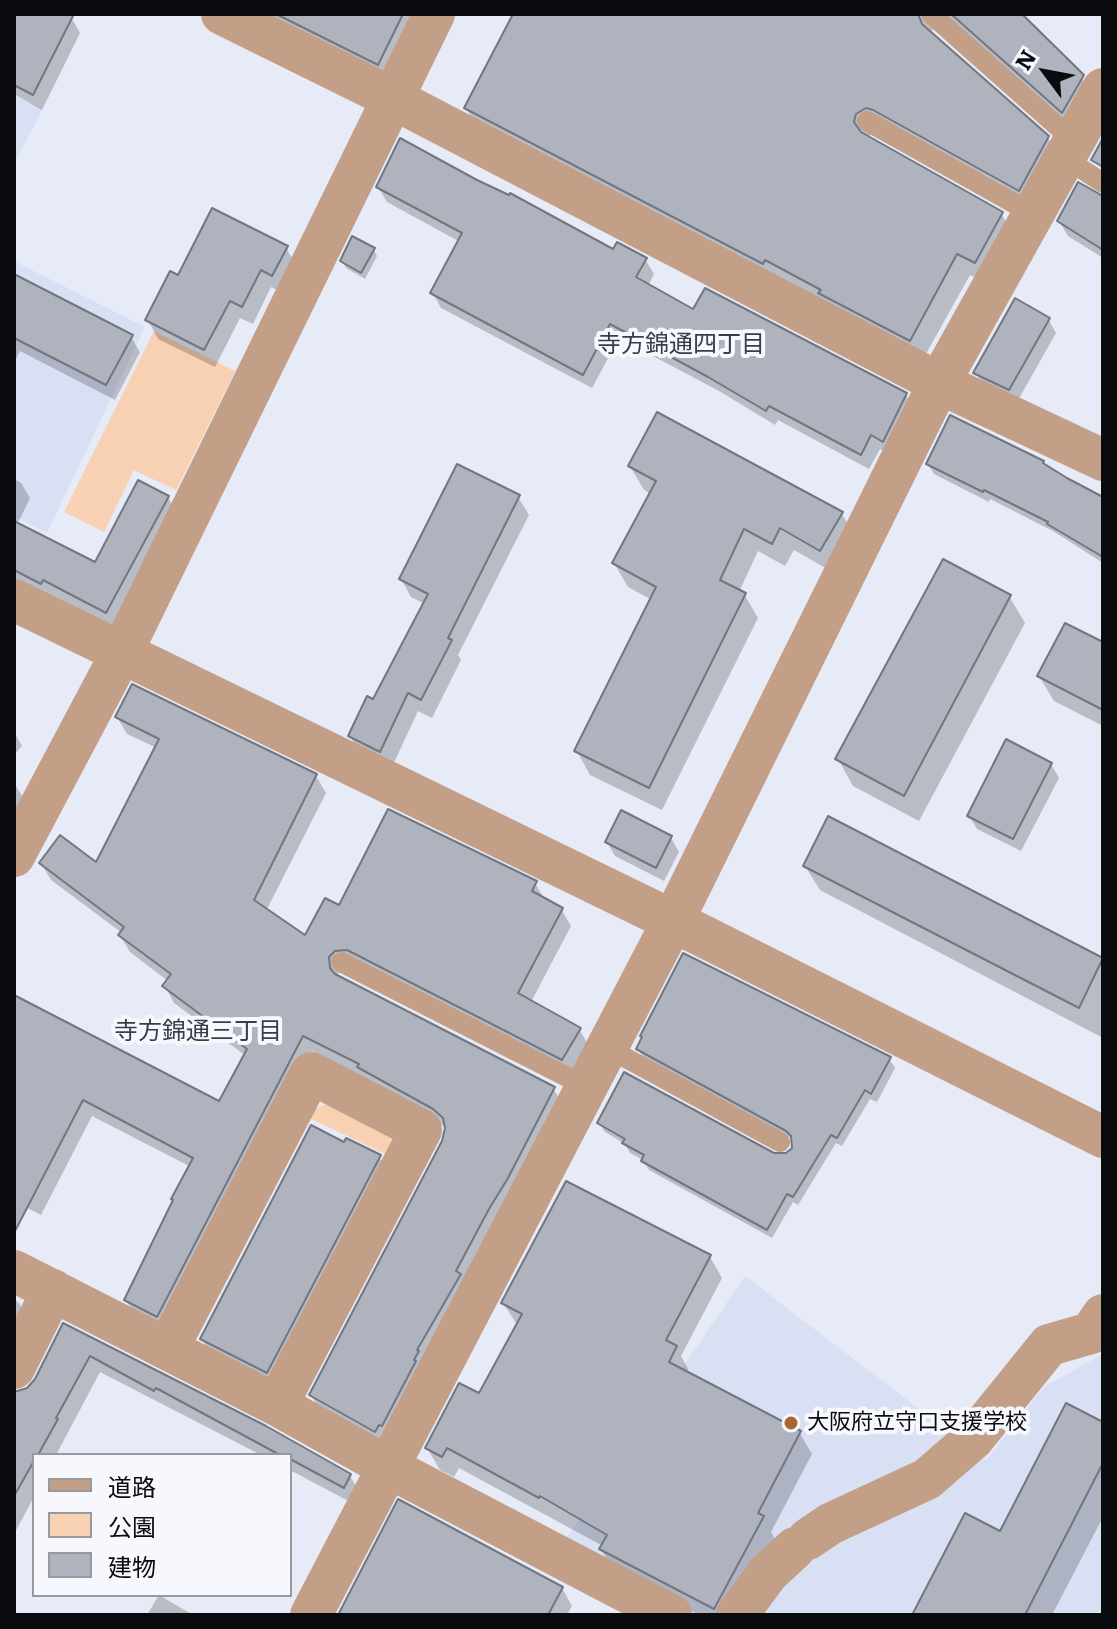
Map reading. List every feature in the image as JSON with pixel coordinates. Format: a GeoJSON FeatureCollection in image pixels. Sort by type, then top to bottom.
{"type":"FeatureCollection","features":[{"type":"Feature","properties":{"kind":"street"},"geometry":{"type":"LineString","coordinates":[[222,14],[392,98],[939,383],[1103,460]]}},
{"type":"Feature","properties":{"kind":"street"},"geometry":{"type":"LineString","coordinates":[[15,851],[121,654],[434,14]]}},
{"type":"Feature","properties":{"kind":"street"},"geometry":{"type":"LineString","coordinates":[[311,1615],[673,921],[939,383],[1103,89]]}},
{"type":"Feature","properties":{"kind":"street"},"geometry":{"type":"LineString","coordinates":[[14,600],[673,921],[1103,1137]]}},
{"type":"Feature","properties":{"kind":"street"},"geometry":{"type":"LineString","coordinates":[[168,1348],[311,1073],[421,1130],[277,1405]]}},
{"type":"Feature","properties":{"kind":"street"},"geometry":{"type":"LineString","coordinates":[[14,1271],[277,1405],[388,1467],[671,1615]]}},
{"type":"Feature","properties":{"kind":"street"},"geometry":{"type":"LineString","coordinates":[[14,1368],[53,1290]]}},
{"type":"Feature","properties":{"kind":"street"},"geometry":{"type":"LineString","coordinates":[[737,1615],[768,1573],[801,1543],[830,1524],[927,1479],[973,1439],[1049,1345],[1091,1333],[1103,1315]]}},
{"type":"Feature","properties":{"kind":"lane"},"geometry":{"type":"LineString","coordinates":[[931,14],[1103,183]]}},
{"type":"Feature","properties":{"kind":"lane"},"geometry":{"type":"LineString","coordinates":[[867,121],[1033,214]]}},
{"type":"Feature","properties":{"kind":"lane"},"geometry":{"type":"LineString","coordinates":[[341,962],[585,1086]]}},
{"type":"Feature","properties":{"kind":"lane"},"geometry":{"type":"LineString","coordinates":[[606,1047],[780,1142]]}},
{"type":"Feature","properties":{"kind":"shaded area"},"geometry":{"type":"Polygon","coordinates":[[[14,95],[43,109],[14,164],[14,95]]]}},
{"type":"Feature","properties":{"kind":"shaded area"},"geometry":{"type":"Polygon","coordinates":[[[14,261],[145,327],[47,533],[14,516],[14,261]]]}},
{"type":"Feature","properties":{"kind":"shaded area","name":"大阪府立守口支援学校"},"geometry":{"type":"Polygon","coordinates":[[[745,1276],[986,1460],[1045,1386],[1103,1354],[1103,1615],[692,1615],[561,1546],[745,1276]]]}},
{"type":"Feature","properties":{"kind":"green space"},"geometry":{"type":"Polygon","coordinates":[[[154,331],[235,371],[176,490],[134,470],[104,532],[64,512],[154,331]]]}},
{"type":"Feature","properties":{"kind":"green space"},"geometry":{"type":"Polygon","coordinates":[[[331,1102],[387,1128],[397,1147],[392,1157],[309,1118],[313,1110],[331,1102]]]}},
{"type":"Feature","properties":{"kind":"building"},"geometry":{"type":"Polygon","coordinates":[[[14,14],[74,14],[33,95],[14,85],[14,14]]]}},
{"type":"Feature","properties":{"kind":"building"},"geometry":{"type":"Polygon","coordinates":[[[276,14],[403,14],[378,65],[276,14]]]}},
{"type":"Feature","properties":{"kind":"building"},"geometry":{"type":"Polygon","coordinates":[[[513,14],[918,14],[922,24],[1049,136],[1019,191],[873,110],[866,108],[856,114],[854,122],[861,132],[1003,212],[975,263],[957,254],[910,341],[818,293],[821,290],[765,260],[763,264],[464,108],[513,14]]]}},
{"type":"Feature","properties":{"kind":"building"},"geometry":{"type":"Polygon","coordinates":[[[951,14],[1022,14],[1084,75],[1062,113],[951,14]]]}},
{"type":"Feature","properties":{"kind":"building"},"geometry":{"type":"Polygon","coordinates":[[[400,138],[613,249],[617,242],[647,258],[636,277],[693,309],[705,288],[907,393],[883,442],[871,435],[861,455],[769,406],[766,411],[610,324],[583,375],[430,293],[462,233],[376,187],[400,138]]]}},
{"type":"Feature","properties":{"kind":"building"},"geometry":{"type":"Polygon","coordinates":[[[1103,138],[1103,167],[1091,160],[1103,138]]]}},
{"type":"Feature","properties":{"kind":"building"},"geometry":{"type":"Polygon","coordinates":[[[1078,182],[1103,196],[1103,250],[1057,221],[1078,182]]]}},
{"type":"Feature","properties":{"kind":"building"},"geometry":{"type":"Polygon","coordinates":[[[212,208],[288,246],[272,276],[261,270],[242,307],[230,301],[204,350],[145,320],[170,271],[178,275],[212,208]]]}},
{"type":"Feature","properties":{"kind":"building"},"geometry":{"type":"Polygon","coordinates":[[[352,236],[375,248],[361,273],[340,261],[352,236]]]}},
{"type":"Feature","properties":{"kind":"building"},"geometry":{"type":"Polygon","coordinates":[[[14,274],[133,335],[106,385],[14,338],[14,274]]]}},
{"type":"Feature","properties":{"kind":"building"},"geometry":{"type":"Polygon","coordinates":[[[1015,298],[1050,318],[1009,390],[973,373],[1015,298]]]}},
{"type":"Feature","properties":{"kind":"building"},"geometry":{"type":"Polygon","coordinates":[[[657,412],[843,512],[820,551],[780,528],[772,544],[744,529],[720,580],[746,593],[649,788],[574,751],[656,587],[612,563],[656,481],[628,466],[657,412]]]}},
{"type":"Feature","properties":{"kind":"building"},"geometry":{"type":"Polygon","coordinates":[[[950,415],[1044,461],[1067,478],[1103,497],[1103,557],[1048,522],[926,464],[950,415]]]}},
{"type":"Feature","properties":{"kind":"building"},"geometry":{"type":"Polygon","coordinates":[[[457,464],[520,495],[448,638],[452,640],[421,700],[408,693],[380,752],[348,736],[367,696],[373,699],[428,594],[399,579],[457,464]]]}},
{"type":"Feature","properties":{"kind":"building"},"geometry":{"type":"Polygon","coordinates":[[[138,480],[169,496],[106,613],[43,580],[41,584],[14,570],[14,521],[95,562],[138,480]]]}},
{"type":"Feature","properties":{"kind":"building"},"geometry":{"type":"Polygon","coordinates":[[[943,559],[1011,595],[904,796],[835,759],[943,559]]]}},
{"type":"Feature","properties":{"kind":"building"},"geometry":{"type":"Polygon","coordinates":[[[1065,623],[1103,642],[1103,710],[1037,676],[1065,623]]]}},
{"type":"Feature","properties":{"kind":"building"},"geometry":{"type":"Polygon","coordinates":[[[132,684],[317,774],[254,900],[305,935],[325,898],[339,905],[388,809],[537,881],[532,891],[563,908],[518,993],[581,1028],[562,1060],[347,950],[335,951],[329,957],[330,968],[335,974],[555,1087],[456,1271],[461,1274],[417,1350],[416,1361],[382,1426],[379,1425],[375,1432],[309,1395],[442,1141],[445,1128],[443,1118],[433,1109],[357,1067],[359,1064],[303,1036],[157,1317],[124,1300],[193,1158],[83,1100],[14,1233],[14,995],[219,1101],[247,1049],[162,986],[171,974],[118,935],[124,927],[39,863],[60,835],[96,862],[159,739],[115,717],[132,684]]]}},
{"type":"Feature","properties":{"kind":"building"},"geometry":{"type":"Polygon","coordinates":[[[1006,739],[1052,763],[1013,839],[967,816],[1006,739]]]}},
{"type":"Feature","properties":{"kind":"building"},"geometry":{"type":"Polygon","coordinates":[[[621,810],[672,836],[656,868],[605,842],[621,810]]]}},
{"type":"Feature","properties":{"kind":"building"},"geometry":{"type":"Polygon","coordinates":[[[828,816],[1103,958],[1079,1008],[803,866],[828,816]]]}},
{"type":"Feature","properties":{"kind":"building"},"geometry":{"type":"Polygon","coordinates":[[[683,953],[891,1057],[871,1094],[865,1090],[837,1138],[831,1135],[793,1197],[787,1194],[767,1230],[641,1161],[644,1155],[622,1143],[625,1139],[597,1123],[624,1072],[774,1153],[786,1153],[792,1148],[791,1136],[786,1131],[636,1049],[683,953]]]}},
{"type":"Feature","properties":{"kind":"building"},"geometry":{"type":"Polygon","coordinates":[[[311,1125],[344,1142],[346,1138],[381,1155],[267,1373],[200,1339],[311,1125]]]}},
{"type":"Feature","properties":{"kind":"building"},"geometry":{"type":"Polygon","coordinates":[[[566,1181],[711,1255],[666,1340],[677,1346],[669,1362],[801,1431],[758,1513],[764,1516],[714,1609],[599,1549],[607,1535],[540,1496],[447,1448],[442,1457],[425,1448],[459,1383],[479,1393],[522,1314],[501,1303],[566,1181]]]}},
{"type":"Feature","properties":{"kind":"building"},"geometry":{"type":"Polygon","coordinates":[[[63,1323],[266,1426],[351,1474],[344,1488],[292,1460],[292,1453],[276,1453],[90,1356],[39,1453],[32,1453],[32,1464],[14,1496],[14,1392],[27,1388],[35,1379],[63,1323]]]}},
{"type":"Feature","properties":{"kind":"building"},"geometry":{"type":"Polygon","coordinates":[[[1066,1403],[1103,1422],[1103,1463],[1025,1615],[912,1615],[965,1513],[1000,1531],[1066,1403]]]}},
{"type":"Feature","properties":{"kind":"building"},"geometry":{"type":"Polygon","coordinates":[[[398,1499],[563,1587],[548,1615],[338,1615],[398,1499]]]}},
{"type":"Feature","properties":{"kind":"place","name":"大阪府立守口支援学校"},"geometry":{"type":"Point","coordinates":[791,1423]}},
{"type":"Feature","properties":{"kind":"district","name":"寺方錦通四丁目"},"geometry":{"type":"Point","coordinates":[681,345]}},
{"type":"Feature","properties":{"kind":"district","name":"寺方錦通三丁目"},"geometry":{"type":"Point","coordinates":[198,1032]}}]}
